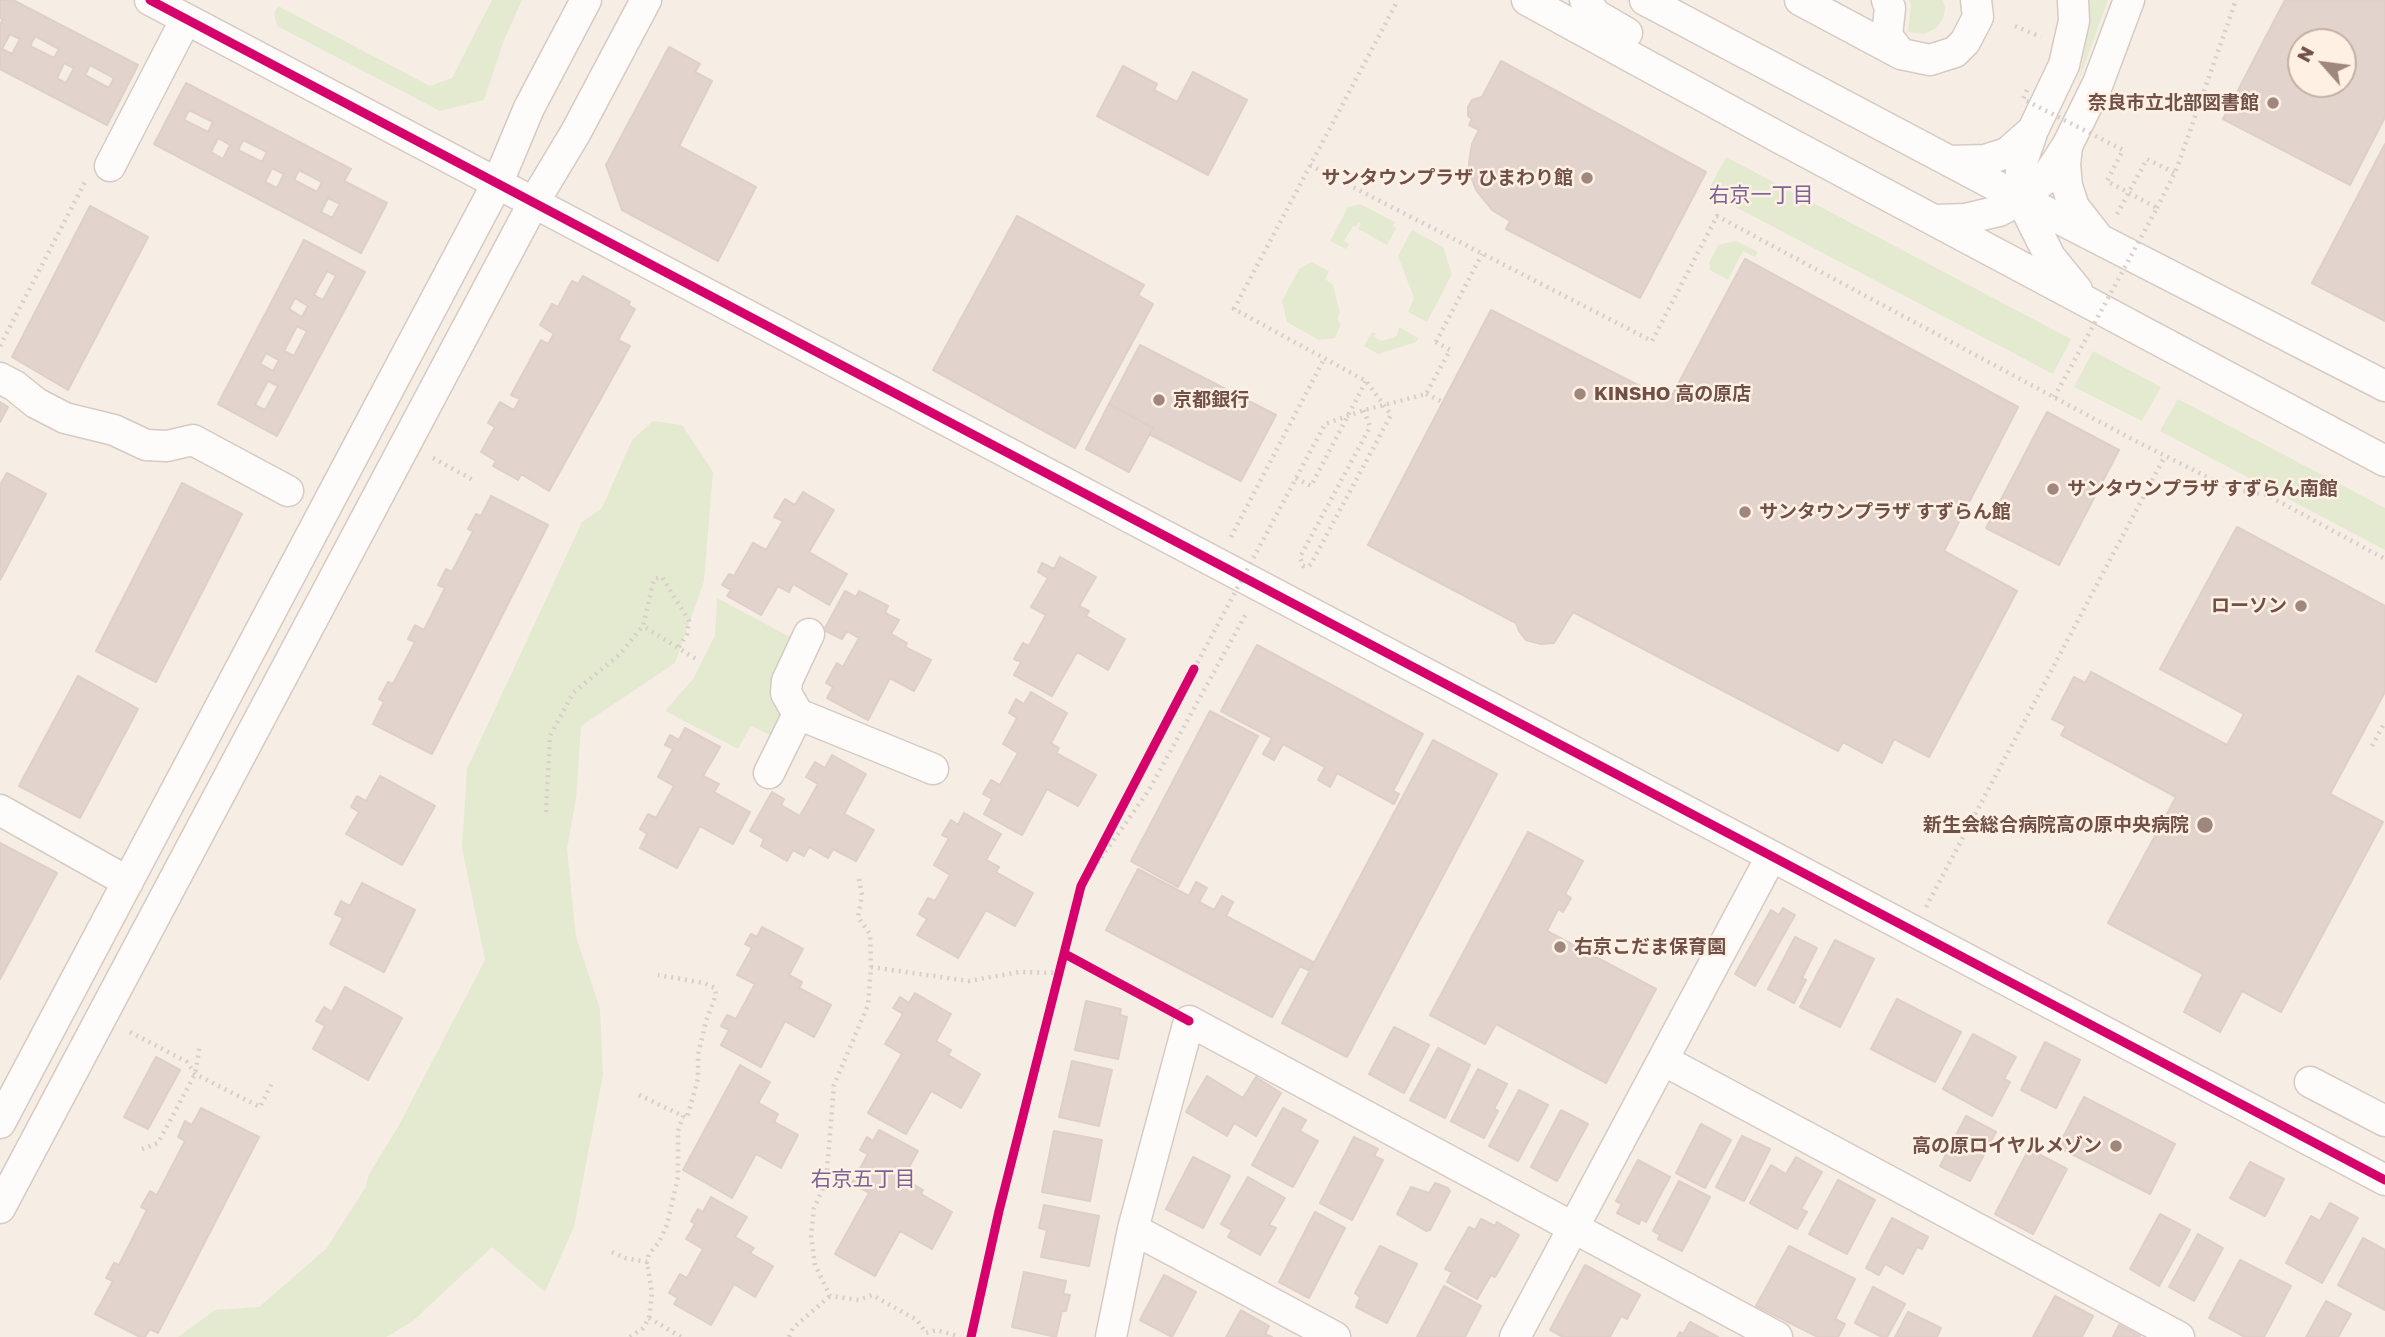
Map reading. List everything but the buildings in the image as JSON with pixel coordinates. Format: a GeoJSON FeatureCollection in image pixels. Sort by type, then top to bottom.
{"type":"FeatureCollection","features":[{"type":"Feature","properties":{"kind":"street"},"geometry":{"type":"LineString","coordinates":[[150,0],[2385,1180]]}},
{"type":"Feature","properties":{"kind":"street"},"geometry":{"type":"LineString","coordinates":[[0,1124],[498,182],[529,108],[586,0]]}},
{"type":"Feature","properties":{"kind":"street"},"geometry":{"type":"LineString","coordinates":[[0,1208],[534,202],[576,132],[646,0]]}},
{"type":"Feature","properties":{"kind":"street"},"geometry":{"type":"LineString","coordinates":[[1527,0],[2385,461]]}},
{"type":"Feature","properties":{"kind":"street"},"geometry":{"type":"LineString","coordinates":[[1585,0],[1590,9],[1604,21],[1741,94],[1778,137]]}},
{"type":"Feature","properties":{"kind":"street"},"geometry":{"type":"LineString","coordinates":[[1645,0],[2021,199],[2385,386]]}},
{"type":"Feature","properties":{"kind":"street"},"geometry":{"type":"LineString","coordinates":[[1800,0],[1901,54],[1930,60],[1955,52],[1965,42],[1978,17],[1976,0]]}},
{"type":"Feature","properties":{"kind":"street"},"geometry":{"type":"LineString","coordinates":[[1887,0],[1890,8],[1887,36],[1901,54]]}},
{"type":"Feature","properties":{"kind":"street"},"geometry":{"type":"LineString","coordinates":[[2073,0],[2074,21],[2064,65],[2033,130],[2021,165],[2021,199],[2050,257],[2086,302]]}},
{"type":"Feature","properties":{"kind":"street"},"geometry":{"type":"LineString","coordinates":[[1935,220],[1984,216],[1999,211],[2021,199],[2046,178],[2067,146],[2098,83],[2129,0]]}},
{"type":"Feature","properties":{"kind":"street"},"geometry":{"type":"LineString","coordinates":[[100,169],[186,19]]}},
{"type":"Feature","properties":{"kind":"street"},"geometry":{"type":"LineString","coordinates":[[1949,161],[1985,160],[2007,153],[2033,130]]}},
{"type":"Feature","properties":{"kind":"street"},"geometry":{"type":"LineString","coordinates":[[2067,146],[2065,164],[2074,207],[2100,240]]}},
{"type":"Feature","properties":{"kind":"street"},"geometry":{"type":"LineString","coordinates":[[0,378],[36,403],[65,418],[114,430],[146,445],[167,446],[193,440],[288,491]]}},
{"type":"Feature","properties":{"kind":"street"},"geometry":{"type":"LineString","coordinates":[[809,634],[788,681],[786,693],[798,714],[933,769]]}},
{"type":"Feature","properties":{"kind":"street"},"geometry":{"type":"LineString","coordinates":[[769,773],[798,714]]}},
{"type":"Feature","properties":{"kind":"street"},"geometry":{"type":"LineString","coordinates":[[0,810],[128,882]]}},
{"type":"Feature","properties":{"kind":"street"},"geometry":{"type":"LineString","coordinates":[[1515,1337],[1771,857]]}},
{"type":"Feature","properties":{"kind":"street"},"geometry":{"type":"LineString","coordinates":[[1111,1337],[1133,1229],[1189,1021],[1777,1337]]}},
{"type":"Feature","properties":{"kind":"street"},"geometry":{"type":"LineString","coordinates":[[1662,1060],[2179,1337]]}},
{"type":"Feature","properties":{"kind":"street"},"geometry":{"type":"LineString","coordinates":[[2309,1082],[2385,1121]]}},
{"type":"Feature","properties":{"kind":"street"},"geometry":{"type":"LineString","coordinates":[[1133,1229],[1335,1337]]}},
{"type":"Feature","properties":{"kind":"path"},"geometry":{"type":"LineString","coordinates":[[1364,410],[1370,427],[1300,557],[1303,566],[1308,567],[1311,564],[1391,415],[1366,381],[1234,309],[1398,0]]}},
{"type":"Feature","properties":{"kind":"path"},"geometry":{"type":"LineString","coordinates":[[2054,397],[2176,170],[2235,0]]}},
{"type":"Feature","properties":{"kind":"path"},"geometry":{"type":"LineString","coordinates":[[2015,26],[2046,39]]}},
{"type":"Feature","properties":{"kind":"path"},"geometry":{"type":"LineString","coordinates":[[2027,90],[2023,99],[2123,150],[2107,181],[2157,208]]}},
{"type":"Feature","properties":{"kind":"path"},"geometry":{"type":"LineString","coordinates":[[2118,214],[2147,159],[2176,170]]}},
{"type":"Feature","properties":{"kind":"path"},"geometry":{"type":"LineString","coordinates":[[1310,165],[1652,341],[1717,216],[2165,456],[2231,489],[2267,495],[2385,559]]}},
{"type":"Feature","properties":{"kind":"path"},"geometry":{"type":"LineString","coordinates":[[0,346],[100,169]]}},
{"type":"Feature","properties":{"kind":"path"},"geometry":{"type":"LineString","coordinates":[[1426,394],[1450,350],[1436,342],[1482,254]]}},
{"type":"Feature","properties":{"kind":"path"},"geometry":{"type":"LineString","coordinates":[[1229,541],[1324,359]]}},
{"type":"Feature","properties":{"kind":"path"},"geometry":{"type":"LineString","coordinates":[[1296,478],[1311,486],[1366,381]]}},
{"type":"Feature","properties":{"kind":"path"},"geometry":{"type":"LineString","coordinates":[[1188,681],[1325,424],[1364,410],[1426,394],[1443,402]]}},
{"type":"Feature","properties":{"kind":"path"},"geometry":{"type":"LineString","coordinates":[[1925,909],[2165,456]]}},
{"type":"Feature","properties":{"kind":"path"},"geometry":{"type":"LineString","coordinates":[[433,458],[475,481]]}},
{"type":"Feature","properties":{"kind":"path"},"geometry":{"type":"LineString","coordinates":[[546,812],[550,736],[573,693],[620,654],[643,626],[654,579],[662,577],[689,621],[687,634],[679,646]]}},
{"type":"Feature","properties":{"kind":"path"},"geometry":{"type":"LineString","coordinates":[[1081,886],[1149,790],[1248,612]]}},
{"type":"Feature","properties":{"kind":"path"},"geometry":{"type":"LineString","coordinates":[[643,626],[696,659]]}},
{"type":"Feature","properties":{"kind":"path"},"geometry":{"type":"LineString","coordinates":[[2372,746],[2385,722]]}},
{"type":"Feature","properties":{"kind":"path"},"geometry":{"type":"LineString","coordinates":[[1079,897],[1081,886],[1119,813]]}},
{"type":"Feature","properties":{"kind":"path"},"geometry":{"type":"LineString","coordinates":[[830,1296],[815,1265],[811,1236],[814,1209],[826,1182],[834,1085],[867,1006],[871,967],[870,934],[858,917],[862,895],[859,879]]}},
{"type":"Feature","properties":{"kind":"path"},"geometry":{"type":"LineString","coordinates":[[871,967],[969,981],[1019,972],[1061,969],[1057,986]]}},
{"type":"Feature","properties":{"kind":"path"},"geometry":{"type":"LineString","coordinates":[[639,1095],[687,1118],[698,1079],[698,1055],[706,1021],[716,995],[715,988],[705,983],[658,975]]}},
{"type":"Feature","properties":{"kind":"path"},"geometry":{"type":"LineString","coordinates":[[130,1032],[187,1062],[195,1074],[260,1107],[272,1083]]}},
{"type":"Feature","properties":{"kind":"path"},"geometry":{"type":"LineString","coordinates":[[142,1149],[158,1143],[195,1074],[200,1045]]}},
{"type":"Feature","properties":{"kind":"path"},"geometry":{"type":"LineString","coordinates":[[630,1337],[643,1328],[649,1318],[652,1293],[647,1262],[667,1225],[678,1177],[678,1131],[683,1116]]}},
{"type":"Feature","properties":{"kind":"path"},"geometry":{"type":"LineString","coordinates":[[612,1252],[625,1258],[647,1262]]}},
{"type":"Feature","properties":{"kind":"path"},"geometry":{"type":"LineString","coordinates":[[789,1337],[793,1328],[830,1296],[859,1300],[872,1294],[917,1320],[926,1333],[937,1330],[960,1337]]}},
{"type":"Feature","properties":{"kind":"path"},"geometry":{"type":"LineString","coordinates":[[649,1318],[681,1337]]}},
{"type":"Feature","properties":{"kind":"green space"},"geometry":{"type":"Polygon","coordinates":[[[492,0],[522,0],[504,40],[484,100],[440,111],[277,26],[274,14],[278,6],[430,86],[452,78],[492,0]]]}},
{"type":"Feature","properties":{"kind":"green space"},"geometry":{"type":"Polygon","coordinates":[[[1909,0],[1943,0],[1943,19],[1936,28],[1925,34],[1908,32],[1911,5],[1909,0]]]}},
{"type":"Feature","properties":{"kind":"green space"},"geometry":{"type":"Polygon","coordinates":[[[2090,0],[2108,0],[2079,80],[2088,32],[2090,0]]]}},
{"type":"Feature","properties":{"kind":"green space"},"geometry":{"type":"Polygon","coordinates":[[[1726,157],[2071,339],[2053,374],[1707,192],[1726,157]]]}},
{"type":"Feature","properties":{"kind":"green space"},"geometry":{"type":"Polygon","coordinates":[[[1360,204],[1395,222],[1393,226],[1396,228],[1387,245],[1358,229],[1361,224],[1358,222],[1344,241],[1349,244],[1346,249],[1330,241],[1348,207],[1360,204]]]}},
{"type":"Feature","properties":{"kind":"green space"},"geometry":{"type":"Polygon","coordinates":[[[1412,230],[1443,247],[1452,274],[1427,322],[1408,312],[1414,298],[1398,256],[1412,230]]]}},
{"type":"Feature","properties":{"kind":"green space"},"geometry":{"type":"Polygon","coordinates":[[[1736,241],[1758,252],[1755,257],[1743,251],[1728,280],[1710,270],[1709,263],[1718,245],[1736,241]]]}},
{"type":"Feature","properties":{"kind":"green space"},"geometry":{"type":"Polygon","coordinates":[[[1311,262],[1329,271],[1325,279],[1333,285],[1340,313],[1337,319],[1341,324],[1335,338],[1319,340],[1287,322],[1282,301],[1299,269],[1311,262]]]}},
{"type":"Feature","properties":{"kind":"green space"},"geometry":{"type":"Polygon","coordinates":[[[1399,327],[1418,338],[1416,342],[1378,354],[1364,346],[1372,332],[1376,334],[1374,337],[1382,341],[1397,336],[1399,327]]]}},
{"type":"Feature","properties":{"kind":"green space"},"geometry":{"type":"Polygon","coordinates":[[[2093,351],[2161,387],[2142,421],[2074,387],[2093,351]]]}},
{"type":"Feature","properties":{"kind":"green space"},"geometry":{"type":"Polygon","coordinates":[[[2178,399],[2385,508],[2385,550],[2160,431],[2178,399]]]}},
{"type":"Feature","properties":{"kind":"green space"},"geometry":{"type":"Polygon","coordinates":[[[653,421],[682,425],[713,472],[704,581],[675,663],[581,726],[576,799],[567,849],[576,937],[600,1009],[603,1075],[574,1227],[545,1292],[492,1247],[413,1321],[386,1337],[178,1337],[215,1310],[259,1307],[326,1249],[365,1188],[369,1174],[398,1127],[485,960],[462,848],[467,769],[582,522],[602,508],[632,440],[653,421]]]}},
{"type":"Feature","properties":{"kind":"green space"},"geometry":{"type":"Polygon","coordinates":[[[717,598],[796,640],[785,714],[774,737],[751,726],[738,749],[665,711],[693,679],[715,635],[717,598]]]}},
{"type":"Feature","properties":{"kind":"cycle path"},"geometry":{"type":"LineString","coordinates":[[150,0],[2385,1180]]}},
{"type":"Feature","properties":{"kind":"cycle path"},"geometry":{"type":"LineString","coordinates":[[971,1337],[999,1211],[1081,886],[1194,669]]}},
{"type":"Feature","properties":{"kind":"cycle path"},"geometry":{"type":"LineString","coordinates":[[1065,954],[1189,1021]]}},
{"type":"Feature","properties":{"kind":"place","name":"奈良市立北部図書館"},"geometry":{"type":"Point","coordinates":[2273,103]}},
{"type":"Feature","properties":{"kind":"place","name":"サンタウンプラザ ひまわり館"},"geometry":{"type":"Point","coordinates":[1587,178]}},
{"type":"Feature","properties":{"kind":"place","name":"KINSHO 高の原店"},"geometry":{"type":"Point","coordinates":[1580,394]}},
{"type":"Feature","properties":{"kind":"place","name":"京都銀行"},"geometry":{"type":"Point","coordinates":[1159,400]}},
{"type":"Feature","properties":{"kind":"place","name":"サンタウンプラザ すずらん南館"},"geometry":{"type":"Point","coordinates":[2053,489]}},
{"type":"Feature","properties":{"kind":"place","name":"サンタウンプラザ すずらん館"},"geometry":{"type":"Point","coordinates":[1745,512]}},
{"type":"Feature","properties":{"kind":"place","name":"ローソン"},"geometry":{"type":"Point","coordinates":[2301,606]}},
{"type":"Feature","properties":{"kind":"place","name":"新生会総合病院高の原中央病院"},"geometry":{"type":"Point","coordinates":[2205,825]}},
{"type":"Feature","properties":{"kind":"place","name":"右京こだま保育園"},"geometry":{"type":"Point","coordinates":[1560,947]}},
{"type":"Feature","properties":{"kind":"place","name":"高の原ロイヤルメゾン"},"geometry":{"type":"Point","coordinates":[2116,1146]}},
{"type":"Feature","properties":{"kind":"district","name":"右京一丁目"},"geometry":{"type":"Point","coordinates":[1761,195]}},
{"type":"Feature","properties":{"kind":"district","name":"右京五丁目"},"geometry":{"type":"Point","coordinates":[863,1179]}}]}
